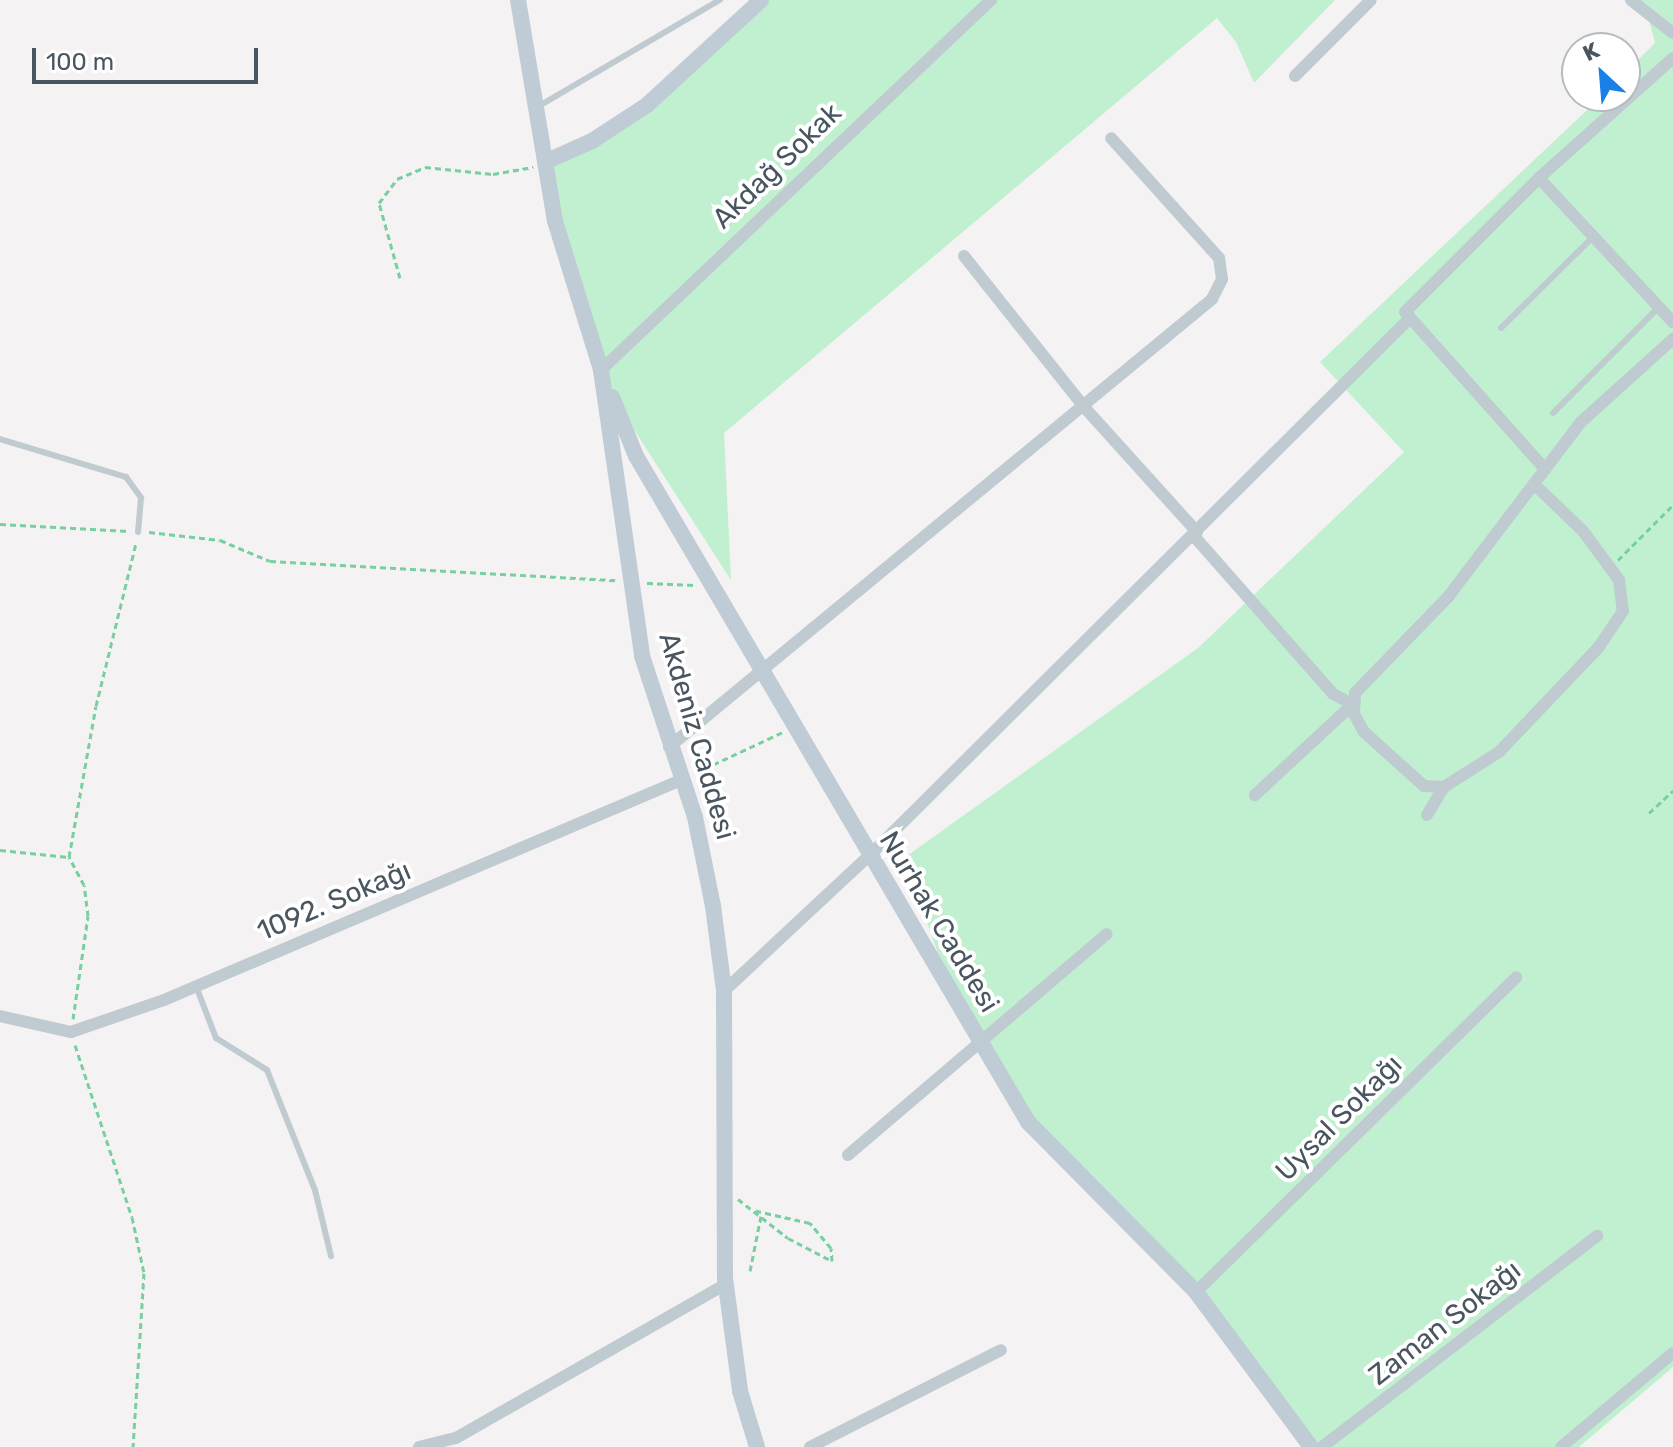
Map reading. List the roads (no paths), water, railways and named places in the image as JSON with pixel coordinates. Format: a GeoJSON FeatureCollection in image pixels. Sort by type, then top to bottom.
{"type":"FeatureCollection","features":[{"type":"Feature","properties":{"kind":"street","name":"Akdeniz Caddesi"},"geometry":{"type":"LineString","coordinates":[[518,0],[545,162],[581,322],[601,370],[635,583],[642,656],[669,747],[695,817],[724,991],[726,1284],[740,1391],[757,1447]]}},
{"type":"Feature","properties":{"kind":"street"},"geometry":{"type":"LineString","coordinates":[[545,162],[592,141],[647,105],[761,0]]}},
{"type":"Feature","properties":{"kind":"street","name":"Akdağ Sokak"},"geometry":{"type":"LineString","coordinates":[[601,370],[991,0]]}},
{"type":"Feature","properties":{"kind":"street"},"geometry":{"type":"LineString","coordinates":[[1295,76],[1371,0]]}},
{"type":"Feature","properties":{"kind":"street"},"geometry":{"type":"LineString","coordinates":[[1631,0],[1673,33]]}},
{"type":"Feature","properties":{"kind":"street"},"geometry":{"type":"LineString","coordinates":[[1545,469],[1405,312],[1539,178],[1673,58]]}},
{"type":"Feature","properties":{"kind":"street"},"geometry":{"type":"LineString","coordinates":[[669,747],[1085,408],[1212,299],[1223,270],[1219,258],[1111,138]]}},
{"type":"Feature","properties":{"kind":"street"},"geometry":{"type":"LineString","coordinates":[[1539,178],[1673,322]]}},
{"type":"Feature","properties":{"kind":"street"},"geometry":{"type":"LineString","coordinates":[[964,256],[1085,408],[1333,694],[1353,704]]}},
{"type":"Feature","properties":{"kind":"street"},"geometry":{"type":"LineString","coordinates":[[724,991],[869,856],[1410,318]]}},
{"type":"Feature","properties":{"kind":"street"},"geometry":{"type":"LineString","coordinates":[[1444,787],[1424,786],[1364,732],[1353,704],[1355,693],[1448,597],[1581,422],[1673,339]]}},
{"type":"Feature","properties":{"kind":"street","name":"Nurhak Caddesi"},"geometry":{"type":"LineString","coordinates":[[601,370],[636,456],[1028,1122],[1196,1292],[1311,1447]]}},
{"type":"Feature","properties":{"kind":"street"},"geometry":{"type":"LineString","coordinates":[[1427,815],[1444,787],[1499,752],[1598,648],[1623,611],[1623,590],[1610,568],[1583,531],[1534,484]]}},
{"type":"Feature","properties":{"kind":"street"},"geometry":{"type":"LineString","coordinates":[[1255,795],[1353,704]]}},
{"type":"Feature","properties":{"kind":"street","name":"1092. Sokağı"},"geometry":{"type":"LineString","coordinates":[[0,1016],[71,1032],[196,986],[681,780]]}},
{"type":"Feature","properties":{"kind":"street"},"geometry":{"type":"LineString","coordinates":[[848,1155],[982,1045],[1107,934]]}},
{"type":"Feature","properties":{"kind":"street","name":"Uysal Sokağı"},"geometry":{"type":"LineString","coordinates":[[1196,1292],[1516,977]]}},
{"type":"Feature","properties":{"kind":"street","name":"Zaman Sokağı"},"geometry":{"type":"LineString","coordinates":[[1322,1447],[1597,1236]]}},
{"type":"Feature","properties":{"kind":"street"},"geometry":{"type":"LineString","coordinates":[[419,1447],[456,1438],[726,1284]]}},
{"type":"Feature","properties":{"kind":"street"},"geometry":{"type":"LineString","coordinates":[[810,1447],[1001,1350]]}},
{"type":"Feature","properties":{"kind":"street"},"geometry":{"type":"LineString","coordinates":[[1561,1447],[1673,1353]]}},
{"type":"Feature","properties":{"kind":"lane"},"geometry":{"type":"LineString","coordinates":[[536,108],[720,0]]}},
{"type":"Feature","properties":{"kind":"lane"},"geometry":{"type":"LineString","coordinates":[[1501,328],[1593,237]]}},
{"type":"Feature","properties":{"kind":"lane"},"geometry":{"type":"LineString","coordinates":[[1553,413],[1659,307]]}},
{"type":"Feature","properties":{"kind":"lane"},"geometry":{"type":"LineString","coordinates":[[0,439],[126,477],[141,498],[138,532]]}},
{"type":"Feature","properties":{"kind":"lane"},"geometry":{"type":"LineString","coordinates":[[196,986],[216,1038],[267,1070],[315,1190],[331,1256]]}}]}
